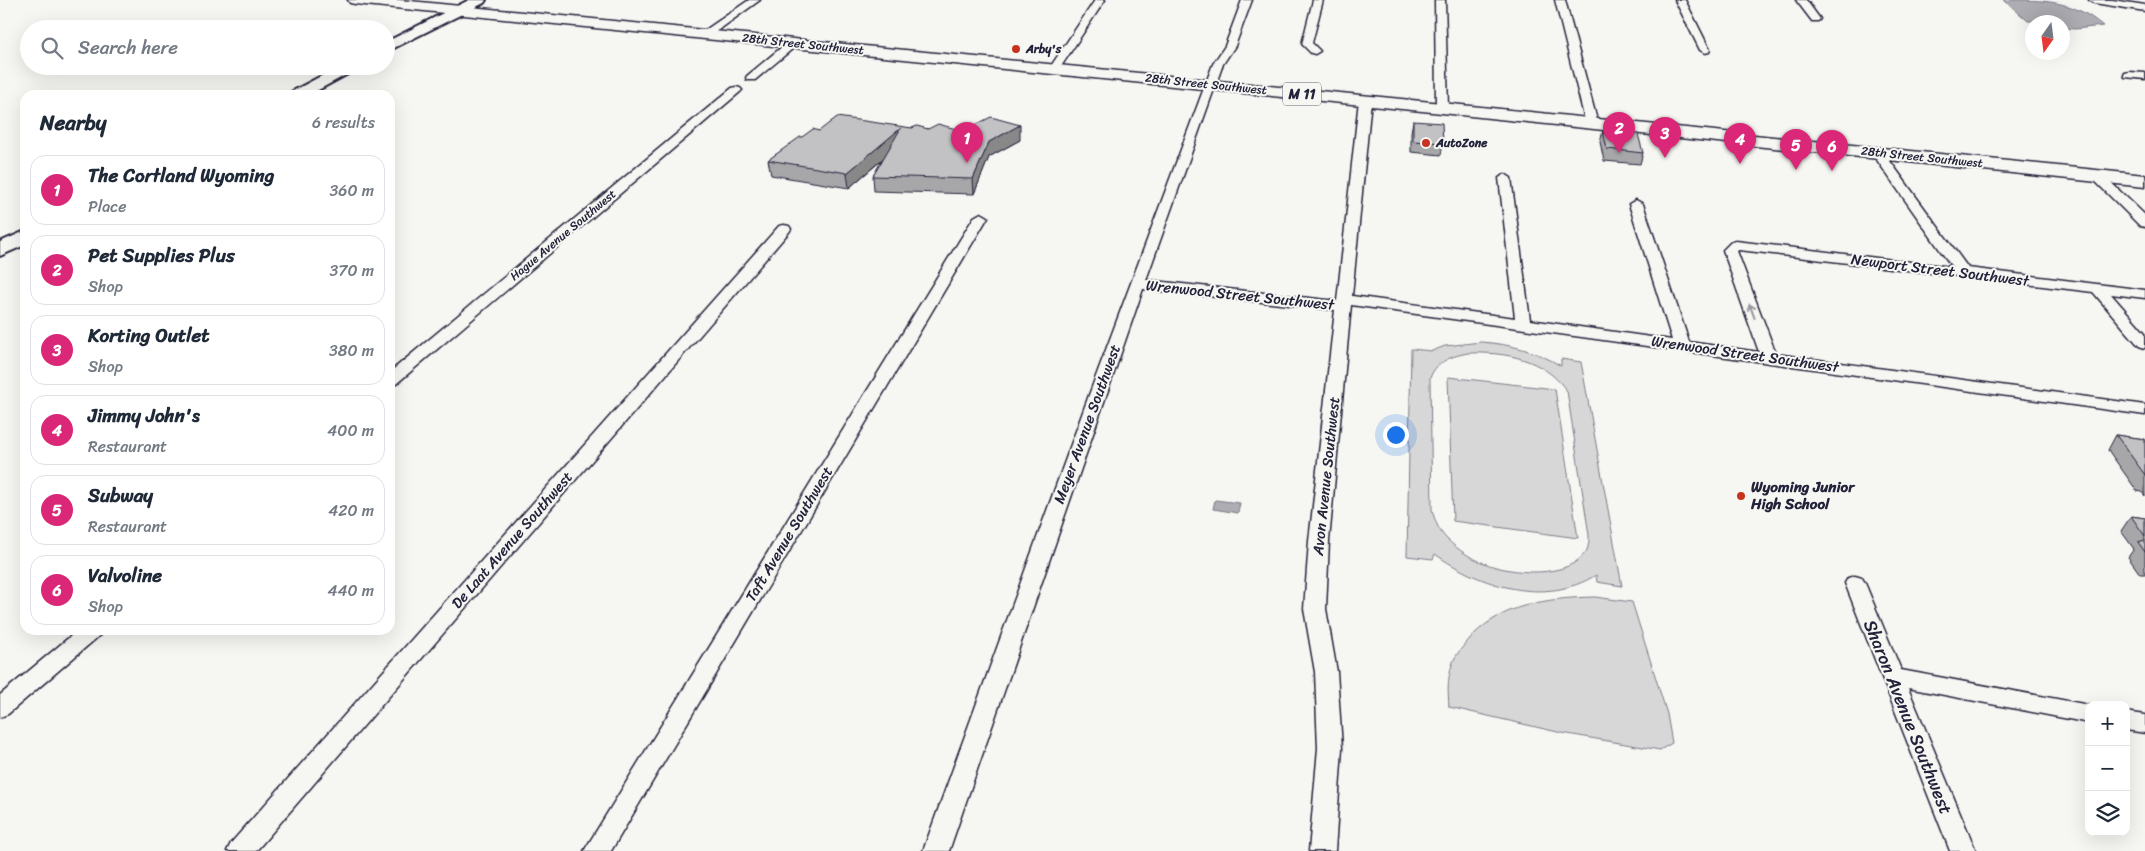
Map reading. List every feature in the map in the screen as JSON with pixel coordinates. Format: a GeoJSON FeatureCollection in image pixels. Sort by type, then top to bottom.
{"type":"FeatureCollection","features":[{"type":"Feature","properties":{"kind":"main road","name":"28th Street Southwest"},"geometry":{"type":"LineString","coordinates":[[355,0],[1365,100],[2145,181]]}},
{"type":"Feature","properties":{"kind":"street"},"geometry":{"type":"LineString","coordinates":[[395,43],[479,0]]}},
{"type":"Feature","properties":{"kind":"street"},"geometry":{"type":"LineString","coordinates":[[705,35],[755,0]]}},
{"type":"Feature","properties":{"kind":"street"},"geometry":{"type":"LineString","coordinates":[[1054,69],[1100,0]]}},
{"type":"Feature","properties":{"kind":"street","name":"Meyer Avenue Southwest"},"geometry":{"type":"LineString","coordinates":[[936,851],[1218,64],[1230,46],[1247,0]]}},
{"type":"Feature","properties":{"kind":"street"},"geometry":{"type":"LineString","coordinates":[[1315,51],[1307,44],[1318,0]]}},
{"type":"Feature","properties":{"kind":"street"},"geometry":{"type":"LineString","coordinates":[[1440,0],[1442,108]]}},
{"type":"Feature","properties":{"kind":"street"},"geometry":{"type":"LineString","coordinates":[[1560,0],[1592,124]]}},
{"type":"Feature","properties":{"kind":"street"},"geometry":{"type":"LineString","coordinates":[[1680,0],[1705,50]]}},
{"type":"Feature","properties":{"kind":"street"},"geometry":{"type":"LineString","coordinates":[[1801,0],[1815,19]]}},
{"type":"Feature","properties":{"kind":"street"},"geometry":{"type":"LineString","coordinates":[[2094,0],[2145,8]]}},
{"type":"Feature","properties":{"kind":"street"},"geometry":{"type":"LineString","coordinates":[[751,78],[793,43]]}},
{"type":"Feature","properties":{"kind":"street"},"geometry":{"type":"LineString","coordinates":[[306,90],[335,75]]}},
{"type":"Feature","properties":{"kind":"street"},"geometry":{"type":"LineString","coordinates":[[2129,75],[2145,76]]}},
{"type":"Feature","properties":{"kind":"street","name":"Hague Avenue Southwest"},"geometry":{"type":"LineString","coordinates":[[395,376],[736,90]]}},
{"type":"Feature","properties":{"kind":"street","name":"Avon Avenue Southwest"},"geometry":{"type":"LineString","coordinates":[[1322,851],[1330,748],[1326,672],[1314,609],[1319,541],[1365,100]]}},
{"type":"Feature","properties":{"kind":"street"},"geometry":{"type":"LineString","coordinates":[[1878,153],[1964,273]]}},
{"type":"Feature","properties":{"kind":"street"},"geometry":{"type":"LineString","coordinates":[[2097,176],[2145,223]]}},
{"type":"Feature","properties":{"kind":"street"},"geometry":{"type":"LineString","coordinates":[[1505,178],[1523,323]]}},
{"type":"Feature","properties":{"kind":"street"},"geometry":{"type":"LineString","coordinates":[[1636,204],[1682,345]]}},
{"type":"Feature","properties":{"kind":"street","name":"Taft Avenue Southwest"},"geometry":{"type":"LineString","coordinates":[[597,851],[981,217]]}},
{"type":"Feature","properties":{"kind":"street","name":"De Laat Avenue Southwest"},"geometry":{"type":"LineString","coordinates":[[240,851],[784,230]]}},
{"type":"Feature","properties":{"kind":"street"},"geometry":{"type":"LineString","coordinates":[[0,250],[20,240]]}},
{"type":"Feature","properties":{"kind":"street","name":"Newport Street Southwest"},"geometry":{"type":"LineString","coordinates":[[1768,357],[1730,250],[1736,245],[2145,294]]}},
{"type":"Feature","properties":{"kind":"street","name":"Wrenwood Street Southwest"},"geometry":{"type":"LineString","coordinates":[[1138,284],[1344,302],[1523,323],[2145,410]]}},
{"type":"Feature","properties":{"kind":"street"},"geometry":{"type":"LineString","coordinates":[[2098,289],[2145,344]]}},
{"type":"Feature","properties":{"kind":"street","name":"Sharon Avenue Southwest"},"geometry":{"type":"LineString","coordinates":[[1855,583],[1963,851]]}},
{"type":"Feature","properties":{"kind":"street"},"geometry":{"type":"LineString","coordinates":[[0,708],[86,635]]}},
{"type":"Feature","properties":{"kind":"street"},"geometry":{"type":"LineString","coordinates":[[1891,676],[2085,713]]}},
{"type":"Feature","properties":{"kind":"street"},"geometry":{"type":"LineString","coordinates":[[2130,722],[2145,724]]}},
{"type":"Feature","properties":{"kind":"shaded area"},"geometry":{"type":"Polygon","coordinates":[[[2004,0],[2045,1],[2069,6],[2092,17],[2103,26],[2070,29],[2070,15],[2025,15],[2025,18],[2004,0]]]}},
{"type":"Feature","properties":{"kind":"shaded area"},"geometry":{"type":"Polygon","coordinates":[[[1481,342],[1492,343],[1533,352],[1561,366],[1561,359],[1581,362],[1622,586],[1597,582],[1596,575],[1576,585],[1556,590],[1535,591],[1513,588],[1492,583],[1472,575],[1435,554],[1433,559],[1407,556],[1411,349],[1432,351],[1445,346],[1481,342]],[[1468,353],[1445,360],[1436,367],[1430,378],[1432,510],[1436,522],[1442,533],[1452,544],[1474,559],[1495,567],[1524,572],[1539,572],[1568,566],[1579,560],[1587,550],[1589,535],[1567,391],[1547,371],[1535,364],[1510,356],[1468,353]]]}},
{"type":"Feature","properties":{"kind":"shaded area"},"geometry":{"type":"Polygon","coordinates":[[[1448,377],[1555,389],[1578,538],[1453,521],[1448,377]]]}},
{"type":"Feature","properties":{"kind":"shaded area"},"geometry":{"type":"Polygon","coordinates":[[[1215,500],[1240,503],[1238,513],[1213,509],[1215,500]]]}},
{"type":"Feature","properties":{"kind":"shaded area"},"geometry":{"type":"Polygon","coordinates":[[[1595,597],[1632,602],[1667,714],[1672,743],[1660,750],[1562,733],[1449,707],[1450,670],[1456,656],[1479,630],[1493,619],[1524,606],[1542,602],[1595,597]]]}},
{"type":"Feature","properties":{"kind":"building"},"geometry":{"type":"Polygon","coordinates":[[[837,117],[912,128],[917,126],[928,129],[938,124],[963,131],[991,117],[1020,125],[989,142],[973,179],[873,176],[901,128],[847,173],[768,160],[800,137],[813,129],[819,131],[837,117]]]}},
{"type":"Feature","properties":{"kind":"building"},"geometry":{"type":"Polygon","coordinates":[[[1413,121],[1442,123],[1443,143],[1413,141],[1413,121]]]}},
{"type":"Feature","properties":{"kind":"building"},"geometry":{"type":"Polygon","coordinates":[[[1603,131],[1638,134],[1643,153],[1607,149],[1603,131]]]}},
{"type":"Feature","properties":{"kind":"building"},"geometry":{"type":"Polygon","coordinates":[[[2116,435],[2145,439],[2145,475],[2116,435]]]}},
{"type":"Feature","properties":{"kind":"building"},"geometry":{"type":"Polygon","coordinates":[[[2131,516],[2145,518],[2145,536],[2131,516]]]}},
{"type":"Feature","properties":{"kind":"building"},"geometry":{"type":"Polygon","coordinates":[[[2145,540],[2145,552],[2138,542],[2145,540]]]}},
{"type":"Feature","properties":{"kind":"place","name":"Arby's"},"geometry":{"type":"Point","coordinates":[1016,49]}},
{"type":"Feature","properties":{"kind":"place","name":"AutoZone"},"geometry":{"type":"Point","coordinates":[1426,143]}},
{"type":"Feature","properties":{"kind":"place","name":"Pet Supplies Plus"},"geometry":{"type":"Point","coordinates":[1619,153]}},
{"type":"Feature","properties":{"kind":"place","name":"Korting Outlet"},"geometry":{"type":"Point","coordinates":[1665,158]}},
{"type":"Feature","properties":{"kind":"place","name":"The Cortland Wyoming"},"geometry":{"type":"Point","coordinates":[967,163]}},
{"type":"Feature","properties":{"kind":"place","name":"Jimmy John's"},"geometry":{"type":"Point","coordinates":[1740,164]}},
{"type":"Feature","properties":{"kind":"place","name":"Subway"},"geometry":{"type":"Point","coordinates":[1796,170]}},
{"type":"Feature","properties":{"kind":"place","name":"Valvoline"},"geometry":{"type":"Point","coordinates":[1832,171]}},
{"type":"Feature","properties":{"kind":"place","name":"Wyoming Junior High School"},"geometry":{"type":"Point","coordinates":[1741,496]}}]}
